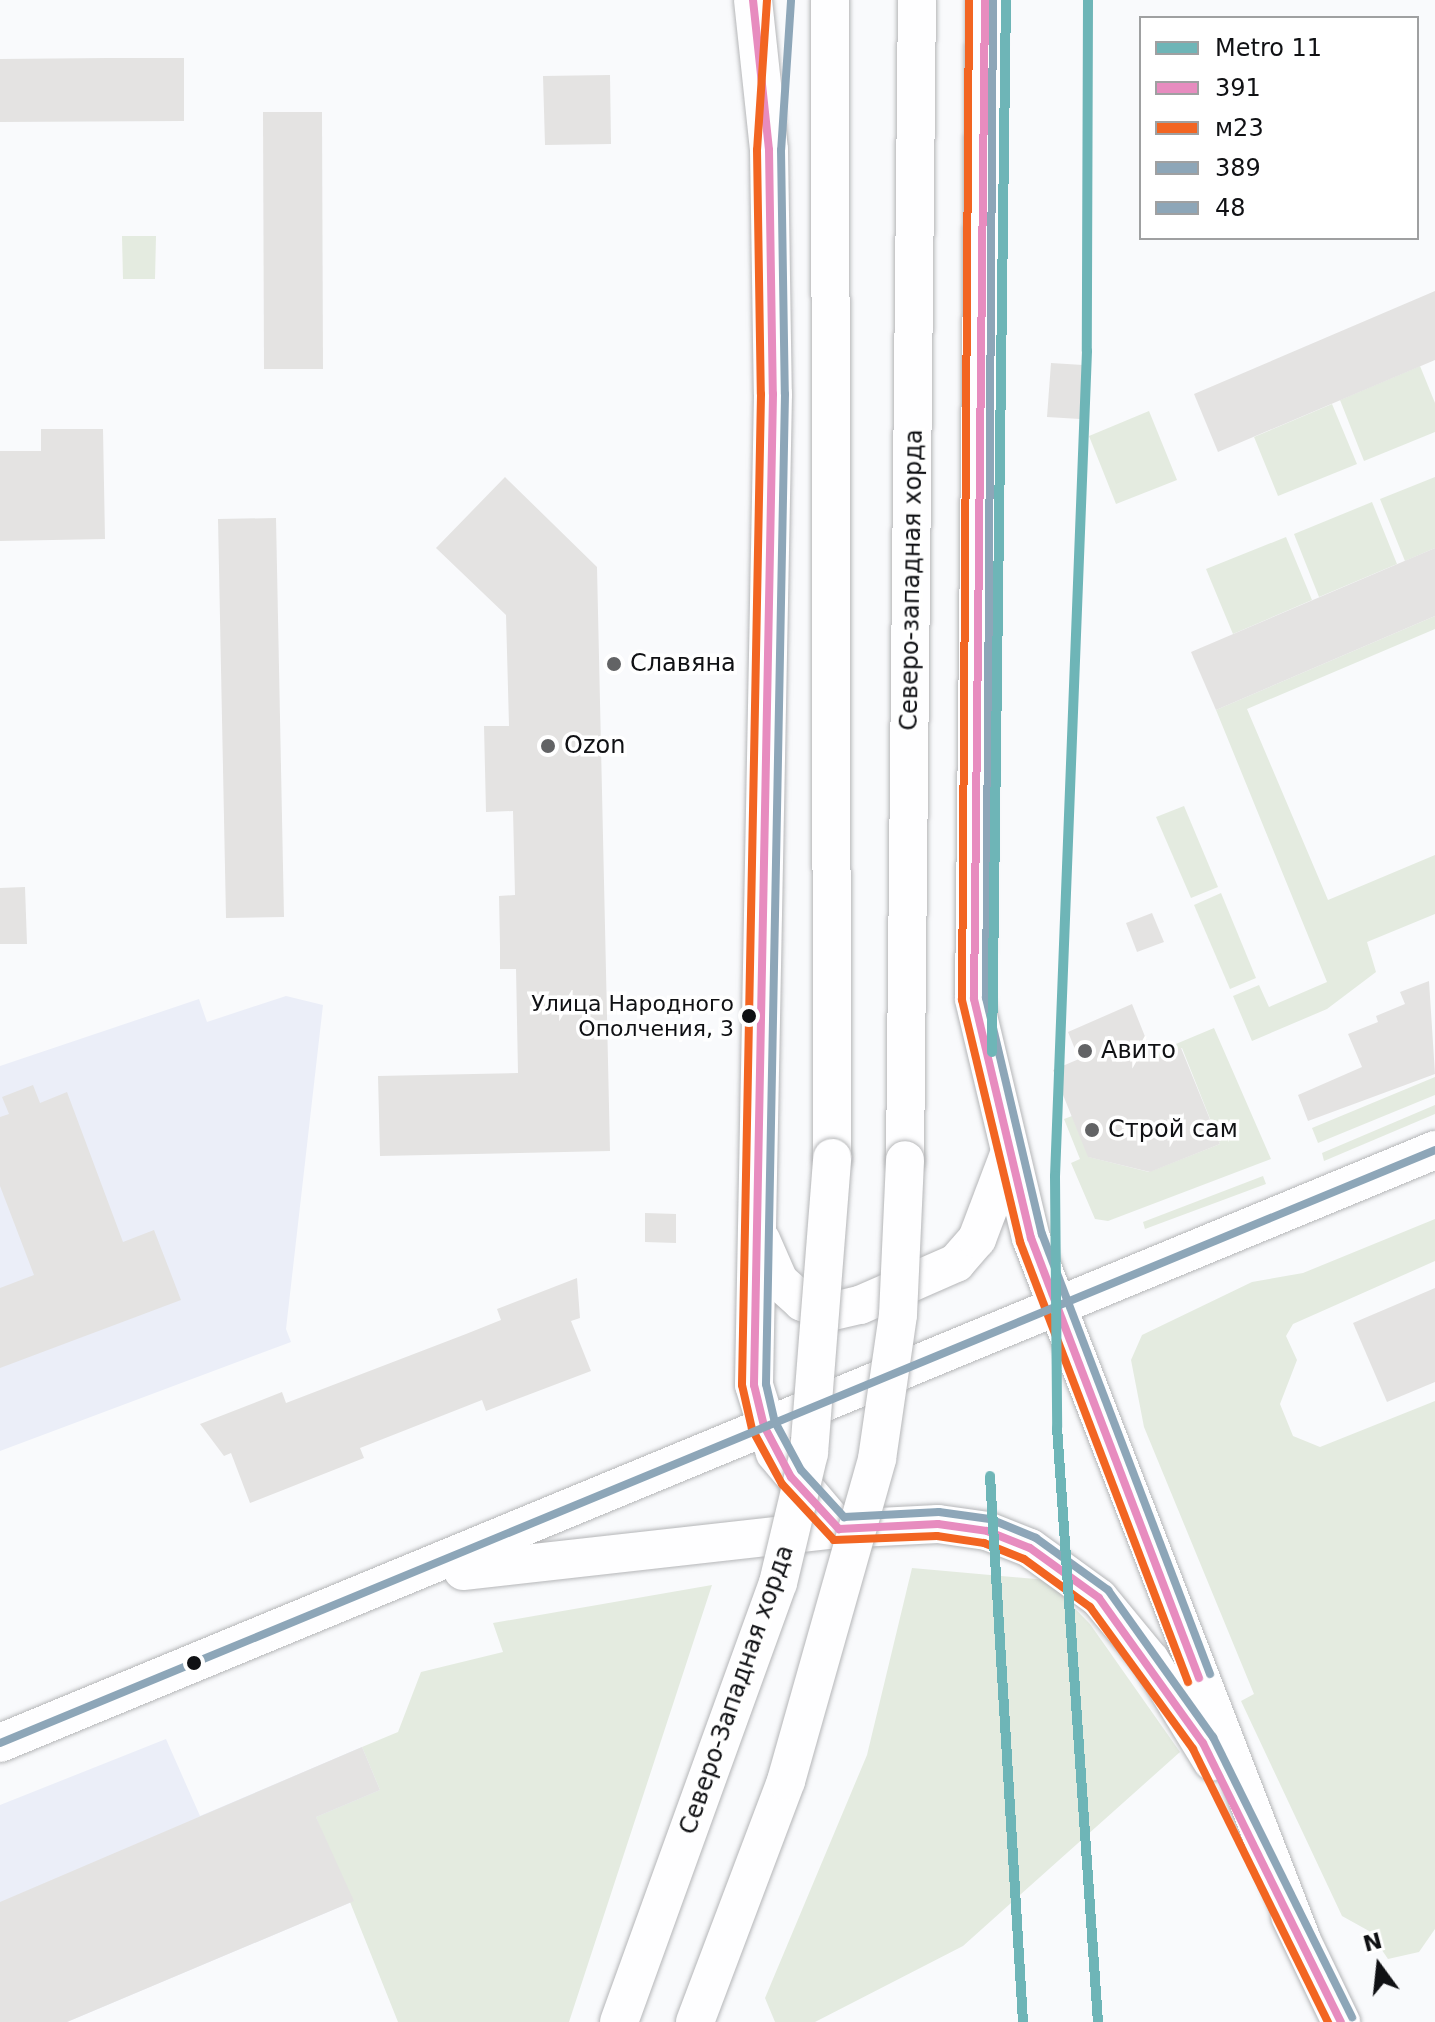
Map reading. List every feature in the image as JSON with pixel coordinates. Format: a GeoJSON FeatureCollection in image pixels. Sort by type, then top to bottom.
{"type":"FeatureCollection","features":[{"type":"Feature","properties":{"kind":"main road"},"geometry":{"type":"LineString","coordinates":[[737,0],[769,150]]}},
{"type":"Feature","properties":{"kind":"main road"},"geometry":{"type":"LineString","coordinates":[[753,0],[769,150]]}},
{"type":"Feature","properties":{"kind":"main road"},"geometry":{"type":"LineString","coordinates":[[779,0],[769,150],[773,394],[754,1385],[764,1426],[791,1477],[839,1529]]}},
{"type":"Feature","properties":{"kind":"main road","name":"Северо-Западная хорда"},"geometry":{"type":"LineString","coordinates":[[619,2022],[778,1583],[809,1453],[832,1158],[830,0]]}},
{"type":"Feature","properties":{"kind":"main road","name":"Северо-западная хорда"},"geometry":{"type":"LineString","coordinates":[[695,2022],[786,1781],[874,1474],[898,1315],[905,1160],[917,0]]}},
{"type":"Feature","properties":{"kind":"main road"},"geometry":{"type":"LineString","coordinates":[[984,8],[972,939],[974,999],[1008,1157],[1056,1307],[1301,1938]]}},
{"type":"Feature","properties":{"kind":"main road"},"geometry":{"type":"LineString","coordinates":[[0,1743],[388,1586],[764,1426],[1435,1150]]}},
{"type":"Feature","properties":{"kind":"main road"},"geometry":{"type":"LineString","coordinates":[[759,1229],[779,1281],[802,1302],[829,1312],[860,1305],[956,1263],[977,1239],[1008,1157]]}},
{"type":"Feature","properties":{"kind":"main road"},"geometry":{"type":"LineString","coordinates":[[388,1586],[574,1554],[839,1529],[938,1524],[987,1531],[1030,1548],[1099,1598],[1203,1743],[1341,2022]]}},
{"type":"Feature","properties":{"kind":"shaded area"},"geometry":{"type":"Polygon","coordinates":[[[122,236],[156,236],[155,279],[123,279],[122,236]]]}},
{"type":"Feature","properties":{"kind":"shaded area"},"geometry":{"type":"Polygon","coordinates":[[[1420,366],[1435,403],[1435,432],[1364,461],[1340,400],[1420,366]]]}},
{"type":"Feature","properties":{"kind":"shaded area"},"geometry":{"type":"Polygon","coordinates":[[[1332,404],[1357,464],[1278,496],[1254,437],[1332,404]]]}},
{"type":"Feature","properties":{"kind":"shaded area"},"geometry":{"type":"Polygon","coordinates":[[[1149,411],[1177,480],[1116,504],[1089,436],[1149,411]]]}},
{"type":"Feature","properties":{"kind":"shaded area"},"geometry":{"type":"Polygon","coordinates":[[[1435,477],[1435,548],[1405,561],[1380,499],[1435,477]]]}},
{"type":"Feature","properties":{"kind":"shaded area"},"geometry":{"type":"Polygon","coordinates":[[[1372,502],[1397,564],[1319,597],[1294,534],[1372,502]]]}},
{"type":"Feature","properties":{"kind":"shaded area"},"geometry":{"type":"Polygon","coordinates":[[[1286,537],[1312,600],[1233,634],[1206,569],[1286,537]]]}},
{"type":"Feature","properties":{"kind":"shaded area"},"geometry":{"type":"Polygon","coordinates":[[[1435,616],[1435,629],[1247,709],[1328,900],[1435,855],[1435,914],[1367,942],[1376,972],[1327,1009],[1252,1041],[1233,996],[1259,985],[1269,1007],[1327,982],[1216,710],[1435,616]]]}},
{"type":"Feature","properties":{"kind":"shaded area"},"geometry":{"type":"Polygon","coordinates":[[[1184,806],[1218,887],[1191,898],[1156,817],[1184,806]]]}},
{"type":"Feature","properties":{"kind":"shaded area"},"geometry":{"type":"Polygon","coordinates":[[[1221,893],[1256,978],[1230,989],[1194,905],[1221,893]]]}},
{"type":"Feature","properties":{"kind":"shaded area"},"geometry":{"type":"Polygon","coordinates":[[[286,996],[323,1005],[286,1329],[291,1342],[0,1451],[0,1066],[199,999],[207,1022],[286,996]]]}},
{"type":"Feature","properties":{"kind":"shaded area"},"geometry":{"type":"Polygon","coordinates":[[[1214,1028],[1271,1159],[1108,1221],[1095,1219],[1071,1163],[1080,1159],[1064,1119],[1072,1116],[1089,1157],[1149,1172],[1220,1144],[1182,1048],[1154,1059],[1152,1054],[1214,1028]]]}},
{"type":"Feature","properties":{"kind":"shaded area"},"geometry":{"type":"Polygon","coordinates":[[[1435,1077],[1435,1095],[1318,1143],[1312,1128],[1435,1077]]]}},
{"type":"Feature","properties":{"kind":"shaded area"},"geometry":{"type":"Polygon","coordinates":[[[1435,1105],[1435,1114],[1324,1161],[1322,1153],[1435,1105]]]}},
{"type":"Feature","properties":{"kind":"shaded area"},"geometry":{"type":"Polygon","coordinates":[[[1263,1176],[1266,1184],[1145,1229],[1143,1222],[1263,1176]]]}},
{"type":"Feature","properties":{"kind":"shaded area"},"geometry":{"type":"Polygon","coordinates":[[[1435,1219],[1435,1261],[1293,1324],[1286,1336],[1297,1360],[1280,1404],[1293,1436],[1320,1447],[1435,1401],[1435,1929],[1419,1952],[1388,1959],[1369,1931],[1342,1916],[1241,1701],[1254,1694],[1144,1427],[1131,1360],[1142,1335],[1252,1282],[1303,1273],[1435,1219]]]}},
{"type":"Feature","properties":{"kind":"shaded area"},"geometry":{"type":"Polygon","coordinates":[[[912,1568],[1047,1580],[1090,1624],[1180,1752],[963,1946],[815,2022],[775,2022],[765,1998],[867,1755],[912,1568]]]}},
{"type":"Feature","properties":{"kind":"shaded area"},"geometry":{"type":"Polygon","coordinates":[[[712,1585],[569,2022],[398,2022],[316,1817],[380,1790],[362,1747],[398,1732],[421,1672],[503,1652],[493,1623],[712,1585]]]}},
{"type":"Feature","properties":{"kind":"shaded area"},"geometry":{"type":"Polygon","coordinates":[[[166,1739],[200,1816],[362,1747],[380,1790],[331,1852],[354,1901],[67,2022],[0,2022],[0,1805],[166,1739]]]}},
{"type":"Feature","properties":{"kind":"building"},"geometry":{"type":"Polygon","coordinates":[[[184,58],[184,121],[0,122],[0,59],[184,58]]]}},
{"type":"Feature","properties":{"kind":"building"},"geometry":{"type":"Polygon","coordinates":[[[610,75],[611,144],[545,145],[543,76],[610,75]]]}},
{"type":"Feature","properties":{"kind":"building"},"geometry":{"type":"Polygon","coordinates":[[[263,112],[322,112],[323,369],[264,369],[263,112]]]}},
{"type":"Feature","properties":{"kind":"building"},"geometry":{"type":"Polygon","coordinates":[[[1435,291],[1435,360],[1218,452],[1194,394],[1435,291]]]}},
{"type":"Feature","properties":{"kind":"building"},"geometry":{"type":"Polygon","coordinates":[[[1051,363],[1083,365],[1080,419],[1047,417],[1051,363]]]}},
{"type":"Feature","properties":{"kind":"building"},"geometry":{"type":"Polygon","coordinates":[[[41,429],[103,429],[105,539],[0,541],[0,451],[41,451],[41,429]]]}},
{"type":"Feature","properties":{"kind":"building"},"geometry":{"type":"Polygon","coordinates":[[[505,477],[597,567],[610,1151],[380,1156],[378,1076],[518,1073],[516,969],[500,969],[499,896],[515,895],[513,811],[486,812],[484,726],[509,726],[506,615],[436,548],[505,477]]]}},
{"type":"Feature","properties":{"kind":"building"},"geometry":{"type":"Polygon","coordinates":[[[276,518],[284,917],[226,918],[218,519],[276,518]]]}},
{"type":"Feature","properties":{"kind":"building"},"geometry":{"type":"Polygon","coordinates":[[[1435,548],[1435,616],[1216,710],[1191,652],[1435,548]]]}},
{"type":"Feature","properties":{"kind":"building"},"geometry":{"type":"Polygon","coordinates":[[[25,887],[27,944],[0,944],[0,888],[25,887]]]}},
{"type":"Feature","properties":{"kind":"building"},"geometry":{"type":"Polygon","coordinates":[[[1152,913],[1164,942],[1137,952],[1126,923],[1152,913]]]}},
{"type":"Feature","properties":{"kind":"building"},"geometry":{"type":"Polygon","coordinates":[[[1429,981],[1435,1074],[1308,1121],[1298,1095],[1362,1067],[1348,1034],[1378,1022],[1376,1016],[1405,1004],[1400,992],[1429,981]]]}},
{"type":"Feature","properties":{"kind":"building"},"geometry":{"type":"Polygon","coordinates":[[[1132,1004],[1154,1059],[1181,1048],[1220,1144],[1150,1172],[1088,1157],[1053,1070],[1079,1059],[1068,1032],[1132,1004]]]}},
{"type":"Feature","properties":{"kind":"building"},"geometry":{"type":"Polygon","coordinates":[[[33,1085],[40,1103],[67,1092],[123,1242],[154,1230],[181,1300],[0,1368],[0,1288],[34,1275],[0,1186],[0,1117],[9,1114],[2,1097],[33,1085]]]}},
{"type":"Feature","properties":{"kind":"building"},"geometry":{"type":"Polygon","coordinates":[[[645,1213],[676,1214],[676,1243],[645,1242],[645,1213]]]}},
{"type":"Feature","properties":{"kind":"building"},"geometry":{"type":"Polygon","coordinates":[[[577,1278],[580,1318],[571,1321],[591,1371],[486,1411],[482,1400],[360,1448],[364,1458],[250,1503],[231,1453],[224,1456],[200,1424],[282,1392],[286,1403],[466,1334],[501,1320],[497,1309],[577,1278]]]}},
{"type":"Feature","properties":{"kind":"building"},"geometry":{"type":"Polygon","coordinates":[[[1435,1288],[1435,1382],[1387,1402],[1353,1323],[1435,1288]]]}},
{"type":"Feature","properties":{"kind":"building"},"geometry":{"type":"Polygon","coordinates":[[[362,1747],[380,1790],[316,1817],[354,1901],[67,2022],[0,2022],[0,1902],[362,1747]]]}},
{"type":"Feature","properties":{"kind":"metro line","name":"11"},"geometry":{"type":"LineString","coordinates":[[992,1052],[1006,0]]}},
{"type":"Feature","properties":{"kind":"metro line","name":"11"},"geometry":{"type":"LineString","coordinates":[[1088,0],[1087,351],[1055,1176],[1057,1427],[1098,2022]]}},
{"type":"Feature","properties":{"kind":"metro line","name":"11"},"geometry":{"type":"LineString","coordinates":[[990,1476],[1023,2022]]}},
{"type":"Feature","properties":{"kind":"transit line","name":"391"},"geometry":{"type":"LineString","coordinates":[[753,0],[769,150],[773,394],[754,1385],[764,1426],[791,1477],[839,1529],[938,1524],[987,1531],[1030,1548],[1099,1598],[1203,1743],[1341,2022]]}},
{"type":"Feature","properties":{"kind":"transit line","name":"м23"},"geometry":{"type":"LineString","coordinates":[[767,0],[757,150],[761,394],[742,1385],[752,1429],[782,1484],[834,1540],[937,1536],[984,1543],[1024,1559],[1090,1607],[1193,1749],[1328,2022]]}},
{"type":"Feature","properties":{"kind":"transit line","name":"м23"},"geometry":{"type":"LineString","coordinates":[[969,0],[962,1000],[1020,1242],[1188,1682]]}},
{"type":"Feature","properties":{"kind":"transit line","name":"391"},"geometry":{"type":"LineString","coordinates":[[985,0],[974,999],[1031,1238],[1199,1678]]}},
{"type":"Feature","properties":{"kind":"transit line","name":"389"},"geometry":{"type":"LineString","coordinates":[[993,0],[986,998],[1042,1234],[1210,1674]]}},
{"type":"Feature","properties":{"kind":"transit line","name":"389"},"geometry":{"type":"LineString","coordinates":[[791,1],[781,150],[785,394],[766,1384],[775,1422],[801,1470],[844,1517],[939,1512],[990,1519],[1036,1538],[1108,1590],[1213,1737],[1352,2017]]}},
{"type":"Feature","properties":{"kind":"transit line","name":"48"},"geometry":{"type":"LineString","coordinates":[[0,1743],[1435,1150]]}},
{"type":"Feature","properties":{"kind":"place","name":"Славяна"},"geometry":{"type":"Point","coordinates":[614,664]}},
{"type":"Feature","properties":{"kind":"place","name":"Ozon"},"geometry":{"type":"Point","coordinates":[548,746]}},
{"type":"Feature","properties":{"kind":"place","name":"Улица Народного Ополчения, 3"},"geometry":{"type":"Point","coordinates":[749,1016]}},
{"type":"Feature","properties":{"kind":"place","name":"Авито"},"geometry":{"type":"Point","coordinates":[1085,1051]}},
{"type":"Feature","properties":{"kind":"place","name":"Строй сам"},"geometry":{"type":"Point","coordinates":[1092,1130]}}]}
